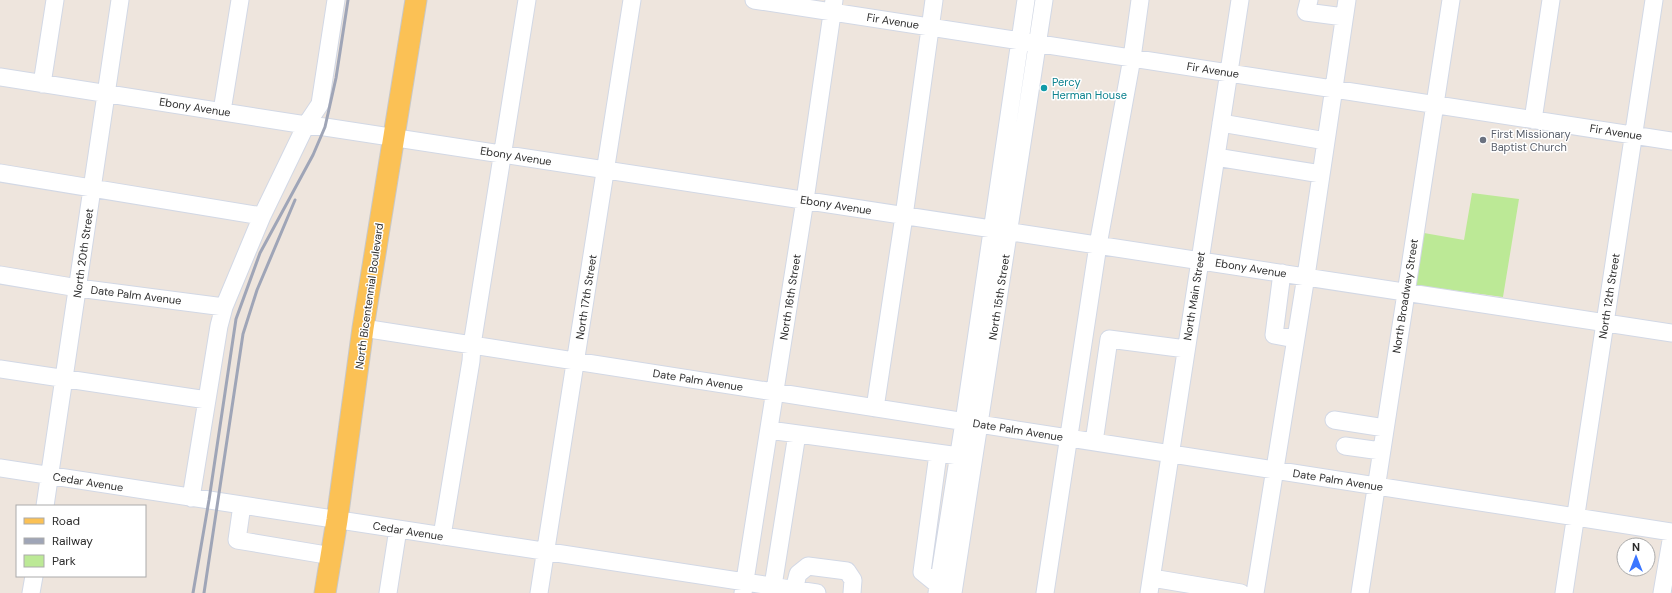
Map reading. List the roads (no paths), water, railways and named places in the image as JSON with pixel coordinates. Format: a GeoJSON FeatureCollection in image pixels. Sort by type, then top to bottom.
{"type":"FeatureCollection","features":[{"type":"Feature","properties":{"kind":"main road","name":"North Bicentennial Boulevard"},"geometry":{"type":"LineString","coordinates":[[325,593],[332,556],[393,137],[416,0]]}},
{"type":"Feature","properties":{"kind":"street"},"geometry":{"type":"LineString","coordinates":[[42,84],[55,0]]}},
{"type":"Feature","properties":{"kind":"street","name":"North 20th Street"},"geometry":{"type":"LineString","coordinates":[[45,505],[120,0]]}},
{"type":"Feature","properties":{"kind":"street"},"geometry":{"type":"LineString","coordinates":[[222,111],[240,0]]}},
{"type":"Feature","properties":{"kind":"street"},"geometry":{"type":"LineString","coordinates":[[191,498],[219,326],[224,307],[262,216],[306,125],[320,104],[336,0]]}},
{"type":"Feature","properties":{"kind":"street"},"geometry":{"type":"LineString","coordinates":[[442,536],[472,361],[472,345],[527,0]]}},
{"type":"Feature","properties":{"kind":"street","name":"North 17th Street"},"geometry":{"type":"LineString","coordinates":[[539,593],[632,0]]}},
{"type":"Feature","properties":{"kind":"street","name":"Fir Avenue"},"geometry":{"type":"LineString","coordinates":[[754,0],[833,6],[930,27],[1672,141]]}},
{"type":"Feature","properties":{"kind":"street"},"geometry":{"type":"LineString","coordinates":[[875,408],[904,216],[934,0]]}},
{"type":"Feature","properties":{"kind":"street","name":"North 15th Street"},"geometry":{"type":"LineString","coordinates":[[943,590],[972,423],[1028,42],[1026,0]]}},
{"type":"Feature","properties":{"kind":"street","name":"North 15th Street"},"geometry":{"type":"LineString","coordinates":[[1028,42],[1044,0]]}},
{"type":"Feature","properties":{"kind":"street"},"geometry":{"type":"LineString","coordinates":[[1045,593],[1098,245],[1132,58],[1140,0]]}},
{"type":"Feature","properties":{"kind":"street","name":"North Main Street"},"geometry":{"type":"LineString","coordinates":[[1151,586],[1240,0]]}},
{"type":"Feature","properties":{"kind":"street"},"geometry":{"type":"LineString","coordinates":[[1309,0],[1306,12],[1344,17]]}},
{"type":"Feature","properties":{"kind":"street"},"geometry":{"type":"LineString","coordinates":[[1255,593],[1306,276],[1347,0]]}},
{"type":"Feature","properties":{"kind":"street","name":"North Broadway Street"},"geometry":{"type":"LineString","coordinates":[[1360,593],[1451,0]]}},
{"type":"Feature","properties":{"kind":"street"},"geometry":{"type":"LineString","coordinates":[[1533,120],[1551,0]]}},
{"type":"Feature","properties":{"kind":"street","name":"North 12th Street"},"geometry":{"type":"LineString","coordinates":[[1564,593],[1654,0]]}},
{"type":"Feature","properties":{"kind":"street","name":"North 16th Street"},"geometry":{"type":"LineString","coordinates":[[743,588],[805,200],[833,6]]}},
{"type":"Feature","properties":{"kind":"street","name":"Ebony Avenue"},"geometry":{"type":"LineString","coordinates":[[0,77],[1672,333]]}},
{"type":"Feature","properties":{"kind":"street"},"geometry":{"type":"LineString","coordinates":[[1221,122],[1326,141]]}},
{"type":"Feature","properties":{"kind":"street"},"geometry":{"type":"LineString","coordinates":[[1216,157],[1320,174]]}},
{"type":"Feature","properties":{"kind":"street"},"geometry":{"type":"LineString","coordinates":[[0,173],[262,216]]}},
{"type":"Feature","properties":{"kind":"street"},"geometry":{"type":"LineString","coordinates":[[1282,273],[1274,335],[1295,339]]}},
{"type":"Feature","properties":{"kind":"street","name":"Date Palm Avenue"},"geometry":{"type":"LineString","coordinates":[[0,275],[78,288],[224,307]]}},
{"type":"Feature","properties":{"kind":"street","name":"Date Palm Avenue"},"geometry":{"type":"LineString","coordinates":[[364,328],[1576,517],[1672,534]]}},
{"type":"Feature","properties":{"kind":"street"},"geometry":{"type":"LineString","coordinates":[[1094,442],[1109,339],[1186,349]]}},
{"type":"Feature","properties":{"kind":"street"},"geometry":{"type":"LineString","coordinates":[[0,369],[207,400]]}},
{"type":"Feature","properties":{"kind":"street"},"geometry":{"type":"LineString","coordinates":[[1334,420],[1385,428]]}},
{"type":"Feature","properties":{"kind":"street","name":"North 15th Street"},"geometry":{"type":"LineString","coordinates":[[943,590],[959,456],[972,423]]}},
{"type":"Feature","properties":{"kind":"street"},"geometry":{"type":"LineString","coordinates":[[769,430],[959,456]]}},
{"type":"Feature","properties":{"kind":"street"},"geometry":{"type":"LineString","coordinates":[[773,586],[797,434]]}},
{"type":"Feature","properties":{"kind":"street"},"geometry":{"type":"LineString","coordinates":[[1345,446],[1381,451]]}},
{"type":"Feature","properties":{"kind":"street"},"geometry":{"type":"LineString","coordinates":[[938,454],[922,572],[943,590]]}},
{"type":"Feature","properties":{"kind":"street","name":"Cedar Avenue"},"geometry":{"type":"LineString","coordinates":[[0,468],[546,552],[743,588],[773,586],[817,593]]}},
{"type":"Feature","properties":{"kind":"street"},"geometry":{"type":"LineString","coordinates":[[242,505],[237,540],[332,556]]}},
{"type":"Feature","properties":{"kind":"street"},"geometry":{"type":"LineString","coordinates":[[388,593],[398,529]]}},
{"type":"Feature","properties":{"kind":"street"},"geometry":{"type":"LineString","coordinates":[[1662,593],[1672,534]]}},
{"type":"Feature","properties":{"kind":"street"},"geometry":{"type":"LineString","coordinates":[[794,590],[798,574],[808,566],[846,571],[852,580],[852,593]]}},
{"type":"Feature","properties":{"kind":"street"},"geometry":{"type":"LineString","coordinates":[[31,593],[34,577]]}},
{"type":"Feature","properties":{"kind":"street"},"geometry":{"type":"LineString","coordinates":[[1151,586],[1241,593]]}},
{"type":"Feature","properties":{"kind":"railway"},"geometry":{"type":"LineString","coordinates":[[193,593],[209,500],[236,319],[260,253],[313,155],[325,127],[336,78],[348,0]]}},
{"type":"Feature","properties":{"kind":"railway"},"geometry":{"type":"LineString","coordinates":[[204,593],[243,334],[257,290],[295,200]]}},
{"type":"Feature","properties":{"kind":"place","name":"Percy Herman House"},"geometry":{"type":"Point","coordinates":[1044,88]}},
{"type":"Feature","properties":{"kind":"place","name":"First Missionary Baptist Church"},"geometry":{"type":"Point","coordinates":[1483,140]}}]}
